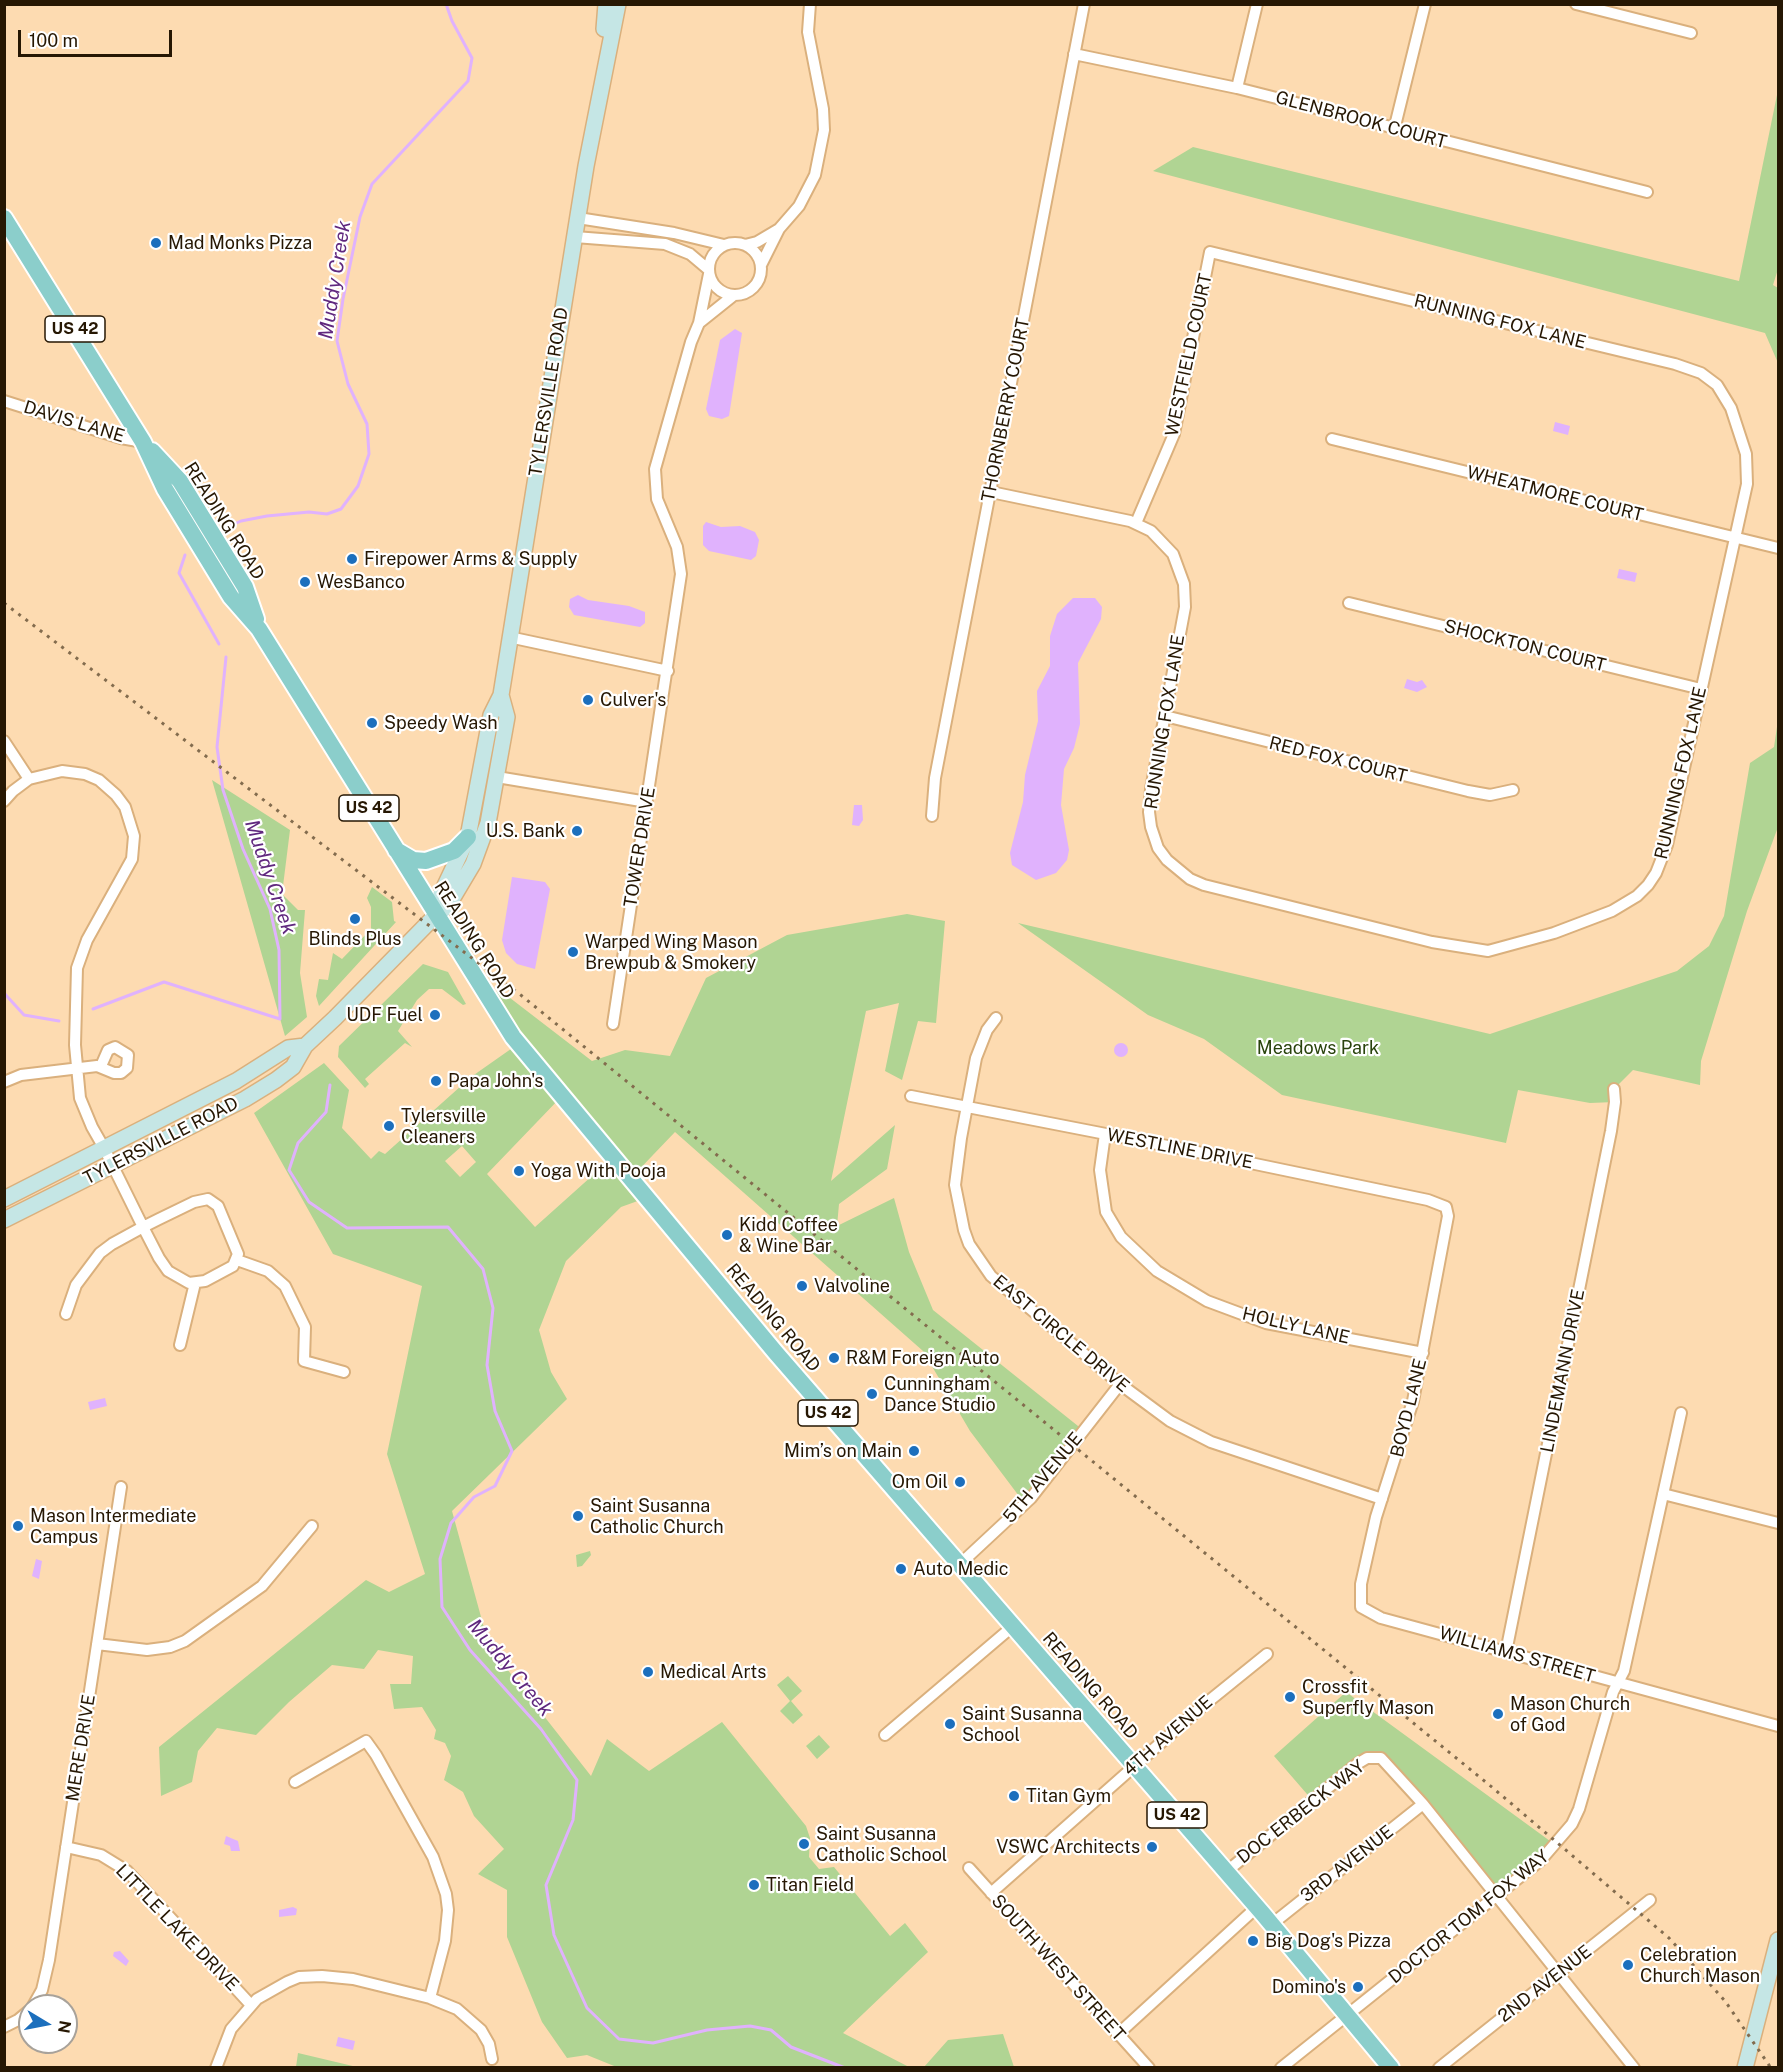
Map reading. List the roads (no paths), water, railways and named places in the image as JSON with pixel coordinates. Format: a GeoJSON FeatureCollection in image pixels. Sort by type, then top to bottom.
{"type":"FeatureCollection","features":[{"type":"Feature","properties":{"kind":"main road","name":"TYLERSVILLE ROAD"},"geometry":{"type":"LineString","coordinates":[[600,89],[606,4]]}},
{"type":"Feature","properties":{"kind":"main road","name":"TYLERSVILLE ROAD"},"geometry":{"type":"LineString","coordinates":[[436,915],[441,894],[468,837],[477,801],[491,716],[501,695],[578,218],[600,89],[618,4]]}},
{"type":"Feature","properties":{"kind":"main road","name":"READING ROAD"},"geometry":{"type":"LineString","coordinates":[[4,218],[143,442],[165,489],[231,597],[259,629],[494,1009],[535,1066],[776,1353],[1272,1924],[1391,2067]]}},
{"type":"Feature","properties":{"kind":"main road","name":"TYLERSVILLE ROAD"},"geometry":{"type":"LineString","coordinates":[[4,1220],[245,1099],[276,1080],[293,1067],[305,1046],[436,915],[448,906],[458,894],[474,864],[485,834],[507,717],[501,695]]}},
{"type":"Feature","properties":{"kind":"main road"},"geometry":{"type":"LineString","coordinates":[[393,848],[413,860],[426,861],[454,851],[468,837]]}},
{"type":"Feature","properties":{"kind":"main road","name":"TYLERSVILLE ROAD"},"geometry":{"type":"LineString","coordinates":[[4,1199],[236,1081],[288,1048],[305,1046]]}},
{"type":"Feature","properties":{"kind":"main road"},"geometry":{"type":"LineString","coordinates":[[1745,2067],[1779,1941]]}},
{"type":"Feature","properties":{"kind":"street"},"geometry":{"type":"LineString","coordinates":[[761,265],[779,229],[808,191],[815,175],[823,138],[823,110],[808,32],[810,4]]}},
{"type":"Feature","properties":{"kind":"street","name":"THORNBERRY COURT"},"geometry":{"type":"LineString","coordinates":[[932,816],[935,778],[1084,4]]}},
{"type":"Feature","properties":{"kind":"street"},"geometry":{"type":"LineString","coordinates":[[1237,88],[1257,4]]}},
{"type":"Feature","properties":{"kind":"street"},"geometry":{"type":"LineString","coordinates":[[1394,130],[1425,4]]}},
{"type":"Feature","properties":{"kind":"street"},"geometry":{"type":"LineString","coordinates":[[1576,4],[1691,33]]}},
{"type":"Feature","properties":{"kind":"street","name":"GLENBROOK COURT"},"geometry":{"type":"LineString","coordinates":[[1074,54],[1237,88],[1394,130],[1647,192]]}},
{"type":"Feature","properties":{"kind":"street"},"geometry":{"type":"LineString","coordinates":[[578,218],[674,233],[724,245],[757,242],[779,229]]}},
{"type":"Feature","properties":{"kind":"street"},"geometry":{"type":"LineString","coordinates":[[575,237],[665,244],[690,254],[709,272],[718,289],[734,296]]}},
{"type":"Feature","properties":{"kind":"street"},"geometry":{"type":"LineString","coordinates":[[699,323],[734,296],[741,295],[754,287],[761,273],[761,265],[756,253],[745,244]]}},
{"type":"Feature","properties":{"kind":"street"},"geometry":{"type":"LineString","coordinates":[[709,272],[713,255],[724,245]]}},
{"type":"Feature","properties":{"kind":"street","name":"RUNNING FOX LANE"},"geometry":{"type":"LineString","coordinates":[[991,492],[1136,523],[1163,542],[1180,568],[1184,584],[1185,607],[1149,812],[1155,841],[1167,860],[1178,870],[1204,885],[1450,947],[1488,951],[1554,933],[1611,911],[1637,896],[1648,885],[1656,873],[1667,845],[1747,484],[1746,454],[1731,408],[1718,386],[1701,373],[1675,364],[1210,252]]}},
{"type":"Feature","properties":{"kind":"street","name":"WESTFIELD COURT"},"geometry":{"type":"LineString","coordinates":[[1136,523],[1174,434],[1210,252]]}},
{"type":"Feature","properties":{"kind":"street","name":"TOWER DRIVE"},"geometry":{"type":"LineString","coordinates":[[613,1024],[681,574],[675,540],[657,499],[655,469],[691,342],[699,323],[709,272]]}},
{"type":"Feature","properties":{"kind":"street","name":"DAVIS LANE"},"geometry":{"type":"LineString","coordinates":[[4,401],[121,438],[143,442]]}},
{"type":"Feature","properties":{"kind":"street","name":"WHEATMORE COURT"},"geometry":{"type":"LineString","coordinates":[[1332,439],[1779,548]]}},
{"type":"Feature","properties":{"kind":"street","name":"SHOCKTON COURT"},"geometry":{"type":"LineString","coordinates":[[1349,603],[1701,689]]}},
{"type":"Feature","properties":{"kind":"street"},"geometry":{"type":"LineString","coordinates":[[509,637],[668,665]]}},
{"type":"Feature","properties":{"kind":"street","name":"RED FOX COURT"},"geometry":{"type":"LineString","coordinates":[[1165,716],[1468,791],[1491,795],[1513,790]]}},
{"type":"Feature","properties":{"kind":"street"},"geometry":{"type":"LineString","coordinates":[[4,741],[29,779]]}},
{"type":"Feature","properties":{"kind":"street"},"geometry":{"type":"LineString","coordinates":[[4,801],[29,779],[62,771],[85,774],[99,780],[111,789],[125,807],[134,836],[129,867],[81,954],[75,1000],[76,1068],[80,1098],[143,1227],[168,1271],[181,1281],[195,1283],[227,1271],[237,1260],[237,1249],[218,1206],[211,1200],[194,1202],[143,1227],[112,1244],[89,1264],[76,1284],[66,1314]]}},
{"type":"Feature","properties":{"kind":"street"},"geometry":{"type":"LineString","coordinates":[[497,777],[647,802]]}},
{"type":"Feature","properties":{"kind":"street","name":"EAST CIRCLE DRIVE"},"geometry":{"type":"LineString","coordinates":[[996,1018],[981,1043],[966,1106],[956,1185],[958,1208],[969,1244],[1001,1287],[1120,1384],[1170,1420],[1211,1442],[1382,1499]]}},
{"type":"Feature","properties":{"kind":"street"},"geometry":{"type":"LineString","coordinates":[[4,1082],[21,1075],[101,1066]]}},
{"type":"Feature","properties":{"kind":"street","name":"LINDEMANN DRIVE"},"geometry":{"type":"LineString","coordinates":[[1506,1652],[1611,1131],[1615,1102],[1614,1089]]}},
{"type":"Feature","properties":{"kind":"street","name":"WESTLINE DRIVE"},"geometry":{"type":"LineString","coordinates":[[911,1096],[1428,1200],[1446,1207]]}},
{"type":"Feature","properties":{"kind":"street","name":"HOLLY LANE"},"geometry":{"type":"LineString","coordinates":[[1105,1134],[1100,1186],[1106,1212],[1120,1237],[1157,1271],[1207,1301],[1266,1323],[1423,1353]]}},
{"type":"Feature","properties":{"kind":"street","name":"BOYD LANE"},"geometry":{"type":"LineString","coordinates":[[1361,1607],[1361,1584],[1382,1499],[1406,1431],[1423,1353],[1448,1216],[1446,1207]]}},
{"type":"Feature","properties":{"kind":"street"},"geometry":{"type":"LineString","coordinates":[[237,1260],[268,1271],[285,1286],[305,1327],[304,1361],[344,1372]]}},
{"type":"Feature","properties":{"kind":"street"},"geometry":{"type":"LineString","coordinates":[[180,1345],[195,1283]]}},
{"type":"Feature","properties":{"kind":"street","name":"5TH AVENUE"},"geometry":{"type":"LineString","coordinates":[[959,1565],[1031,1498],[1120,1384]]}},
{"type":"Feature","properties":{"kind":"street","name":"DOCTOR TOM FOX WAY"},"geometry":{"type":"LineString","coordinates":[[1281,2067],[1497,1896],[1551,1850],[1572,1824],[1607,1711],[1624,1671],[1681,1413]]}},
{"type":"Feature","properties":{"kind":"street","name":"MERE DRIVE"},"geometry":{"type":"LineString","coordinates":[[40,1994],[49,1960],[121,1487]]}},
{"type":"Feature","properties":{"kind":"street"},"geometry":{"type":"LineString","coordinates":[[1663,1494],[1779,1523]]}},
{"type":"Feature","properties":{"kind":"street"},"geometry":{"type":"LineString","coordinates":[[97,1644],[147,1650],[170,1647],[185,1641],[262,1586],[312,1526]]}},
{"type":"Feature","properties":{"kind":"street","name":"WILLIAMS STREET"},"geometry":{"type":"LineString","coordinates":[[1361,1607],[1381,1618],[1779,1726]]}},
{"type":"Feature","properties":{"kind":"street"},"geometry":{"type":"LineString","coordinates":[[885,1735],[1012,1627]]}},
{"type":"Feature","properties":{"kind":"street","name":"4TH AVENUE"},"geometry":{"type":"LineString","coordinates":[[991,1893],[1134,1765],[1267,1654]]}},
{"type":"Feature","properties":{"kind":"street"},"geometry":{"type":"LineString","coordinates":[[295,1782],[366,1742],[376,1755],[434,1857],[446,1894],[448,1910],[446,1941],[430,1998]]}},
{"type":"Feature","properties":{"kind":"street","name":"DOC ERBECK WAY"},"geometry":{"type":"LineString","coordinates":[[1226,1872],[1367,1758],[1378,1757],[1387,1762],[1423,1804]]}},
{"type":"Feature","properties":{"kind":"street"},"geometry":{"type":"LineString","coordinates":[[1423,1804],[1634,2067]]}},
{"type":"Feature","properties":{"kind":"street","name":"3RD AVENUE"},"geometry":{"type":"LineString","coordinates":[[1272,1924],[1423,1804]]}},
{"type":"Feature","properties":{"kind":"street","name":"LITTLE LAKE DRIVE"},"geometry":{"type":"LineString","coordinates":[[66,1848],[101,1855],[127,1871],[251,2005]]}},
{"type":"Feature","properties":{"kind":"street","name":"SOUTH WEST STREET"},"geometry":{"type":"LineString","coordinates":[[969,1868],[1117,2035],[1149,2067]]}},
{"type":"Feature","properties":{"kind":"street","name":"2ND AVENUE"},"geometry":{"type":"LineString","coordinates":[[1439,2067],[1650,1900]]}},
{"type":"Feature","properties":{"kind":"street"},"geometry":{"type":"LineString","coordinates":[[1117,2035],[1257,1907]]}},
{"type":"Feature","properties":{"kind":"street"},"geometry":{"type":"LineString","coordinates":[[216,2067],[231,2029],[251,2005],[299,1977],[322,1976],[353,1979],[430,1998],[457,2009],[476,2024],[486,2036],[492,2059]]}},
{"type":"Feature","properties":{"kind":"street"},"geometry":{"type":"LineString","coordinates":[[4,2027],[18,2020]]}},
{"type":"Feature","properties":{"kind":"waterway","name":"Muddy Creek"},"geometry":{"type":"LineString","coordinates":[[223,529],[241,521],[267,516],[309,512],[327,514],[341,509],[358,486],[369,454],[367,424],[348,384],[337,341],[343,299],[360,217],[372,184],[468,81],[472,58],[452,21],[446,4]]}},
{"type":"Feature","properties":{"kind":"waterway","name":"Muddy Creek"},"geometry":{"type":"LineString","coordinates":[[185,555],[179,573],[219,644]]}},
{"type":"Feature","properties":{"kind":"waterway","name":"Muddy Creek"},"geometry":{"type":"LineString","coordinates":[[93,1009],[164,982],[280,1019],[279,950],[270,909],[243,849],[223,790],[217,747],[226,657]]}},
{"type":"Feature","properties":{"kind":"waterway","name":"Muddy Creek"},"geometry":{"type":"LineString","coordinates":[[4,993],[24,1015],[59,1021]]}},
{"type":"Feature","properties":{"kind":"waterway","name":"Muddy Creek"},"geometry":{"type":"LineString","coordinates":[[330,1085],[326,1112],[298,1143],[289,1170],[309,1202],[347,1228],[448,1227],[483,1269],[493,1308],[487,1365],[495,1411],[512,1451],[495,1486],[474,1497],[451,1523],[440,1559],[442,1607],[470,1650],[541,1729],[577,1780],[573,1820],[546,1885],[554,1935],[587,2008],[619,2039],[653,2043],[707,2030],[750,2026],[771,2030],[791,2047],[845,2068]]}},
{"type":"Feature","properties":{"kind":"railway"},"geometry":{"type":"LineString","coordinates":[[4,603],[522,996],[1493,1788],[1669,1938],[1725,2001],[1771,2068]]}},
{"type":"Feature","properties":{"kind":"place","name":"Mad Monks Pizza"},"geometry":{"type":"Point","coordinates":[156,243]}},
{"type":"Feature","properties":{"kind":"place","name":"Firepower Arms & Supply"},"geometry":{"type":"Point","coordinates":[352,559]}},
{"type":"Feature","properties":{"kind":"place","name":"WesBanco"},"geometry":{"type":"Point","coordinates":[305,582]}},
{"type":"Feature","properties":{"kind":"place","name":"Culver's"},"geometry":{"type":"Point","coordinates":[588,700]}},
{"type":"Feature","properties":{"kind":"place","name":"Speedy Wash"},"geometry":{"type":"Point","coordinates":[372,723]}},
{"type":"Feature","properties":{"kind":"place","name":"U.S. Bank"},"geometry":{"type":"Point","coordinates":[577,831]}},
{"type":"Feature","properties":{"kind":"place","name":"Blinds Plus"},"geometry":{"type":"Point","coordinates":[355,919]}},
{"type":"Feature","properties":{"kind":"place","name":"Warped Wing Mason Brewpub & Smokery"},"geometry":{"type":"Point","coordinates":[573,952]}},
{"type":"Feature","properties":{"kind":"place","name":"UDF Fuel"},"geometry":{"type":"Point","coordinates":[435,1015]}},
{"type":"Feature","properties":{"kind":"place","name":"Papa John's"},"geometry":{"type":"Point","coordinates":[436,1081]}},
{"type":"Feature","properties":{"kind":"place","name":"Tylersville Cleaners"},"geometry":{"type":"Point","coordinates":[389,1126]}},
{"type":"Feature","properties":{"kind":"place","name":"Yoga With Pooja"},"geometry":{"type":"Point","coordinates":[519,1171]}},
{"type":"Feature","properties":{"kind":"place","name":"Kidd Coffee & Wine Bar"},"geometry":{"type":"Point","coordinates":[727,1235]}},
{"type":"Feature","properties":{"kind":"place","name":"Valvoline"},"geometry":{"type":"Point","coordinates":[802,1286]}},
{"type":"Feature","properties":{"kind":"place","name":"R&M Foreign Auto"},"geometry":{"type":"Point","coordinates":[834,1358]}},
{"type":"Feature","properties":{"kind":"place","name":"Cunningham Dance Studio"},"geometry":{"type":"Point","coordinates":[872,1394]}},
{"type":"Feature","properties":{"kind":"place","name":"Mim’s on Main"},"geometry":{"type":"Point","coordinates":[914,1451]}},
{"type":"Feature","properties":{"kind":"place","name":"Om Oil"},"geometry":{"type":"Point","coordinates":[960,1482]}},
{"type":"Feature","properties":{"kind":"place","name":"Saint Susanna Catholic Church"},"geometry":{"type":"Point","coordinates":[578,1516]}},
{"type":"Feature","properties":{"kind":"place","name":"Mason Intermediate Campus"},"geometry":{"type":"Point","coordinates":[18,1526]}},
{"type":"Feature","properties":{"kind":"place","name":"Auto Medic"},"geometry":{"type":"Point","coordinates":[901,1569]}},
{"type":"Feature","properties":{"kind":"place","name":"Medical Arts"},"geometry":{"type":"Point","coordinates":[648,1672]}},
{"type":"Feature","properties":{"kind":"place","name":"Crossfit Superfly Mason"},"geometry":{"type":"Point","coordinates":[1290,1697]}},
{"type":"Feature","properties":{"kind":"place","name":"Mason Church of God"},"geometry":{"type":"Point","coordinates":[1498,1714]}},
{"type":"Feature","properties":{"kind":"place","name":"Saint Susanna School"},"geometry":{"type":"Point","coordinates":[950,1724]}},
{"type":"Feature","properties":{"kind":"place","name":"Titan Gym"},"geometry":{"type":"Point","coordinates":[1014,1796]}},
{"type":"Feature","properties":{"kind":"place","name":"Saint Susanna Catholic School"},"geometry":{"type":"Point","coordinates":[804,1844]}},
{"type":"Feature","properties":{"kind":"place","name":"VSWC Architects"},"geometry":{"type":"Point","coordinates":[1152,1847]}},
{"type":"Feature","properties":{"kind":"place","name":"Titan Field"},"geometry":{"type":"Point","coordinates":[754,1885]}},
{"type":"Feature","properties":{"kind":"place","name":"Big Dog's Pizza"},"geometry":{"type":"Point","coordinates":[1253,1941]}},
{"type":"Feature","properties":{"kind":"place","name":"Celebration Church Mason"},"geometry":{"type":"Point","coordinates":[1628,1965]}},
{"type":"Feature","properties":{"kind":"place","name":"Domino's"},"geometry":{"type":"Point","coordinates":[1358,1987]}},
{"type":"Feature","properties":{"kind":"park label","name":"Meadows Park"},"geometry":{"type":"Point","coordinates":[1318,1048]}}]}
